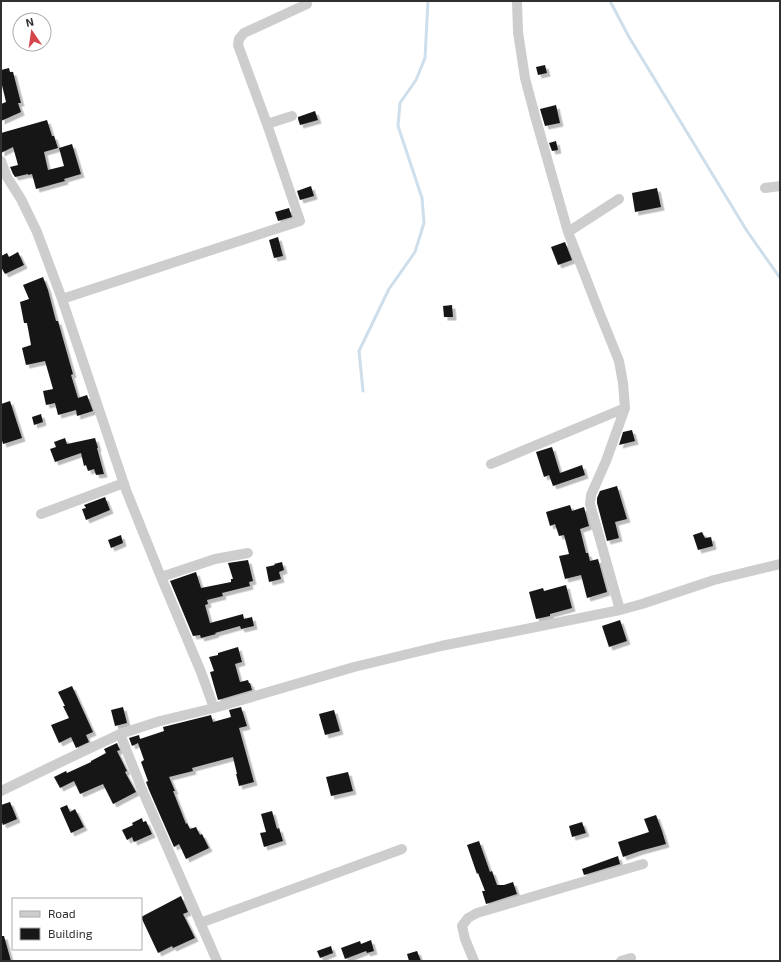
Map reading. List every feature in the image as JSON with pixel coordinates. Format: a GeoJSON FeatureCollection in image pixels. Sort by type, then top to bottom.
{"type":"FeatureCollection","features":[{"type":"Feature","properties":{"kind":"street"},"geometry":{"type":"LineString","coordinates":[[517,1],[518,32],[525,78],[535,116],[568,232],[619,361],[624,383],[625,408],[606,461],[591,495],[590,504],[620,610]]}},
{"type":"Feature","properties":{"kind":"street"},"geometry":{"type":"LineString","coordinates":[[62,299],[300,221],[238,45],[239,39],[244,33],[307,4]]}},
{"type":"Feature","properties":{"kind":"street"},"geometry":{"type":"LineString","coordinates":[[267,124],[292,116]]}},
{"type":"Feature","properties":{"kind":"street"},"geometry":{"type":"LineString","coordinates":[[1,161],[7,177],[21,198],[37,232],[62,299],[124,483],[161,577],[201,672],[214,708]]}},
{"type":"Feature","properties":{"kind":"street"},"geometry":{"type":"LineString","coordinates":[[765,188],[780,186]]}},
{"type":"Feature","properties":{"kind":"street"},"geometry":{"type":"LineString","coordinates":[[568,232],[619,199]]}},
{"type":"Feature","properties":{"kind":"street"},"geometry":{"type":"LineString","coordinates":[[491,464],[625,408]]}},
{"type":"Feature","properties":{"kind":"street"},"geometry":{"type":"LineString","coordinates":[[41,514],[124,483]]}},
{"type":"Feature","properties":{"kind":"street"},"geometry":{"type":"LineString","coordinates":[[161,577],[215,559],[248,553]]}},
{"type":"Feature","properties":{"kind":"street"},"geometry":{"type":"LineString","coordinates":[[1,791],[120,734],[160,721],[214,708],[354,667],[441,646],[620,610],[714,580],[780,564]]}},
{"type":"Feature","properties":{"kind":"street"},"geometry":{"type":"LineString","coordinates":[[120,734],[143,792],[217,961]]}},
{"type":"Feature","properties":{"kind":"street"},"geometry":{"type":"LineString","coordinates":[[200,924],[402,849]]}},
{"type":"Feature","properties":{"kind":"street"},"geometry":{"type":"LineString","coordinates":[[474,961],[465,939],[462,926],[468,918],[477,913],[643,864]]}},
{"type":"Feature","properties":{"kind":"street"},"geometry":{"type":"LineString","coordinates":[[621,961],[631,958]]}},
{"type":"Feature","properties":{"kind":"building"},"geometry":{"type":"Polygon","coordinates":[[[545,65],[547,73],[538,75],[536,67],[545,65]]]}},
{"type":"Feature","properties":{"kind":"building"},"geometry":{"type":"Polygon","coordinates":[[[9,68],[10,72],[13,72],[21,103],[18,103],[21,112],[1,121],[1,104],[6,102],[1,81],[1,70],[9,68]]]}},
{"type":"Feature","properties":{"kind":"building"},"geometry":{"type":"Polygon","coordinates":[[[556,105],[560,123],[545,126],[540,109],[556,105]]]}},
{"type":"Feature","properties":{"kind":"building"},"geometry":{"type":"Polygon","coordinates":[[[315,111],[318,120],[300,125],[298,117],[315,111]]]}},
{"type":"Feature","properties":{"kind":"building"},"geometry":{"type":"Polygon","coordinates":[[[47,120],[58,148],[44,152],[48,170],[64,166],[59,148],[72,144],[81,174],[64,179],[65,181],[36,189],[32,174],[15,177],[13,174],[10,167],[18,165],[13,147],[1,153],[1,133],[47,120]]]}},
{"type":"Feature","properties":{"kind":"building"},"geometry":{"type":"Polygon","coordinates":[[[556,141],[558,150],[552,151],[549,143],[556,141]]]}},
{"type":"Feature","properties":{"kind":"building"},"geometry":{"type":"Polygon","coordinates":[[[311,186],[314,196],[300,200],[297,191],[311,186]]]}},
{"type":"Feature","properties":{"kind":"building"},"geometry":{"type":"Polygon","coordinates":[[[657,188],[661,207],[635,212],[632,193],[657,188]]]}},
{"type":"Feature","properties":{"kind":"building"},"geometry":{"type":"Polygon","coordinates":[[[289,208],[292,217],[278,221],[275,212],[289,208]]]}},
{"type":"Feature","properties":{"kind":"building"},"geometry":{"type":"Polygon","coordinates":[[[278,237],[283,256],[274,258],[269,240],[278,237]]]}},
{"type":"Feature","properties":{"kind":"building"},"geometry":{"type":"Polygon","coordinates":[[[565,242],[572,260],[558,265],[551,247],[565,242]]]}},
{"type":"Feature","properties":{"kind":"building"},"geometry":{"type":"Polygon","coordinates":[[[18,252],[24,265],[5,274],[1,267],[1,256],[7,253],[9,257],[18,252]]]}},
{"type":"Feature","properties":{"kind":"building"},"geometry":{"type":"Polygon","coordinates":[[[43,277],[56,321],[58,321],[78,398],[87,395],[93,411],[77,416],[76,410],[58,415],[55,403],[46,405],[43,391],[53,389],[45,361],[26,365],[22,348],[31,345],[27,323],[24,323],[20,302],[29,299],[23,285],[43,277]]]}},
{"type":"Feature","properties":{"kind":"building"},"geometry":{"type":"Polygon","coordinates":[[[452,305],[453,317],[444,317],[443,306],[452,305]]]}},
{"type":"Feature","properties":{"kind":"building"},"geometry":{"type":"Polygon","coordinates":[[[10,401],[22,438],[3,444],[1,437],[1,404],[10,401]]]}},
{"type":"Feature","properties":{"kind":"building"},"geometry":{"type":"Polygon","coordinates":[[[41,414],[43,422],[34,425],[32,417],[41,414]]]}},
{"type":"Feature","properties":{"kind":"building"},"geometry":{"type":"Polygon","coordinates":[[[632,430],[635,441],[619,445],[623,432],[632,430]]]}},
{"type":"Feature","properties":{"kind":"building"},"geometry":{"type":"Polygon","coordinates":[[[65,438],[67,444],[95,438],[104,474],[96,475],[94,469],[88,471],[86,465],[84,466],[81,453],[55,462],[50,449],[56,447],[54,442],[65,438]]]}},
{"type":"Feature","properties":{"kind":"building"},"geometry":{"type":"Polygon","coordinates":[[[552,447],[560,473],[582,465],[585,475],[553,486],[549,475],[544,477],[536,452],[552,447]]]}},
{"type":"Feature","properties":{"kind":"building"},"geometry":{"type":"Polygon","coordinates":[[[617,486],[627,519],[615,522],[619,538],[607,541],[597,498],[600,491],[617,486]]]}},
{"type":"Feature","properties":{"kind":"building"},"geometry":{"type":"Polygon","coordinates":[[[105,497],[110,510],[86,520],[82,509],[86,508],[84,505],[105,497]]]}},
{"type":"Feature","properties":{"kind":"building"},"geometry":{"type":"Polygon","coordinates":[[[570,505],[572,511],[584,507],[589,526],[580,529],[586,553],[588,553],[590,561],[598,559],[607,592],[587,598],[581,575],[565,579],[559,556],[569,554],[564,535],[559,536],[555,524],[550,526],[546,512],[570,505]]]}},
{"type":"Feature","properties":{"kind":"building"},"geometry":{"type":"Polygon","coordinates":[[[702,532],[705,538],[711,537],[713,546],[698,550],[693,535],[702,532]]]}},
{"type":"Feature","properties":{"kind":"building"},"geometry":{"type":"Polygon","coordinates":[[[121,535],[123,543],[111,548],[108,540],[121,535]]]}},
{"type":"Feature","properties":{"kind":"building"},"geometry":{"type":"Polygon","coordinates":[[[248,560],[253,581],[249,582],[250,586],[222,593],[223,596],[207,600],[208,604],[205,605],[210,623],[243,614],[244,619],[252,617],[254,626],[241,629],[240,626],[201,638],[200,635],[193,636],[170,581],[196,572],[201,588],[231,582],[231,579],[233,579],[228,563],[248,560]]]}},
{"type":"Feature","properties":{"kind":"building"},"geometry":{"type":"Polygon","coordinates":[[[282,562],[284,570],[279,572],[281,579],[269,582],[266,567],[282,562]]]}},
{"type":"Feature","properties":{"kind":"building"},"geometry":{"type":"Polygon","coordinates":[[[566,585],[572,608],[550,614],[550,616],[536,619],[529,592],[543,588],[544,591],[566,585]]]}},
{"type":"Feature","properties":{"kind":"building"},"geometry":{"type":"Polygon","coordinates":[[[620,620],[627,641],[609,647],[602,626],[620,620]]]}},
{"type":"Feature","properties":{"kind":"building"},"geometry":{"type":"Polygon","coordinates":[[[238,647],[242,662],[235,664],[240,682],[248,680],[252,690],[218,700],[210,672],[214,671],[209,657],[238,647]]]}},
{"type":"Feature","properties":{"kind":"building"},"geometry":{"type":"Polygon","coordinates":[[[72,686],[93,732],[86,735],[89,742],[76,748],[71,737],[59,743],[51,725],[69,718],[58,692],[72,686]]]}},
{"type":"Feature","properties":{"kind":"building"},"geometry":{"type":"Polygon","coordinates":[[[123,707],[127,723],[115,726],[111,710],[123,707]]]}},
{"type":"Feature","properties":{"kind":"building"},"geometry":{"type":"Polygon","coordinates":[[[241,707],[247,726],[239,728],[254,782],[239,786],[233,757],[192,768],[193,771],[169,777],[186,824],[187,823],[190,829],[196,827],[200,835],[202,834],[209,848],[186,859],[179,844],[174,847],[149,790],[146,782],[148,781],[141,762],[144,760],[138,743],[132,746],[129,738],[139,735],[140,739],[164,731],[163,727],[211,715],[213,722],[231,717],[229,710],[241,707]]]}},
{"type":"Feature","properties":{"kind":"building"},"geometry":{"type":"Polygon","coordinates":[[[334,710],[340,731],[325,735],[319,714],[334,710]]]}},
{"type":"Feature","properties":{"kind":"building"},"geometry":{"type":"Polygon","coordinates":[[[117,743],[120,750],[117,751],[127,771],[125,772],[136,792],[113,804],[103,784],[80,794],[74,781],[60,788],[54,777],[91,762],[106,753],[104,749],[117,743]]]}},
{"type":"Feature","properties":{"kind":"building"},"geometry":{"type":"Polygon","coordinates":[[[348,772],[353,791],[331,796],[326,777],[348,772]]]}},
{"type":"Feature","properties":{"kind":"building"},"geometry":{"type":"Polygon","coordinates":[[[10,802],[17,819],[3,825],[1,820],[1,805],[10,802]]]}},
{"type":"Feature","properties":{"kind":"building"},"geometry":{"type":"Polygon","coordinates":[[[67,805],[70,812],[75,809],[84,827],[71,833],[60,808],[67,805]]]}},
{"type":"Feature","properties":{"kind":"building"},"geometry":{"type":"Polygon","coordinates":[[[272,811],[277,829],[279,828],[283,841],[264,847],[260,833],[266,832],[261,814],[272,811]]]}},
{"type":"Feature","properties":{"kind":"building"},"geometry":{"type":"Polygon","coordinates":[[[656,815],[666,844],[623,857],[618,842],[649,832],[644,819],[656,815]]]}},
{"type":"Feature","properties":{"kind":"building"},"geometry":{"type":"Polygon","coordinates":[[[142,818],[143,822],[146,821],[152,834],[134,842],[132,837],[127,840],[122,830],[133,825],[132,823],[142,818]]]}},
{"type":"Feature","properties":{"kind":"building"},"geometry":{"type":"Polygon","coordinates":[[[582,822],[586,833],[572,837],[569,826],[582,822]]]}},
{"type":"Feature","properties":{"kind":"building"},"geometry":{"type":"Polygon","coordinates":[[[479,841],[490,872],[492,871],[497,885],[504,885],[513,882],[517,894],[486,904],[482,891],[485,891],[478,873],[477,874],[467,845],[479,841]]]}},
{"type":"Feature","properties":{"kind":"building"},"geometry":{"type":"Polygon","coordinates":[[[618,856],[620,864],[584,875],[582,869],[618,856]]]}},
{"type":"Feature","properties":{"kind":"building"},"geometry":{"type":"Polygon","coordinates":[[[181,896],[188,912],[183,914],[195,938],[173,948],[172,946],[158,953],[142,916],[181,896]]]}},
{"type":"Feature","properties":{"kind":"building"},"geometry":{"type":"Polygon","coordinates":[[[1,936],[4,936],[11,961],[1,961],[1,936]]]}},
{"type":"Feature","properties":{"kind":"building"},"geometry":{"type":"Polygon","coordinates":[[[371,940],[374,951],[367,953],[366,951],[345,959],[341,948],[360,941],[361,944],[371,940]]]}},
{"type":"Feature","properties":{"kind":"building"},"geometry":{"type":"Polygon","coordinates":[[[331,946],[333,953],[320,958],[317,951],[331,946]]]}},
{"type":"Feature","properties":{"kind":"building"},"geometry":{"type":"Polygon","coordinates":[[[417,951],[421,961],[409,961],[407,954],[417,951]]]}},
{"type":"Feature","properties":{"kind":"waterway"},"geometry":{"type":"LineString","coordinates":[[363,391],[359,351],[389,289],[415,252],[424,223],[422,198],[398,126],[400,103],[416,80],[425,58],[428,1]]}},
{"type":"Feature","properties":{"kind":"waterway"},"geometry":{"type":"LineString","coordinates":[[610,1],[629,37],[747,231],[780,278]]}}]}
